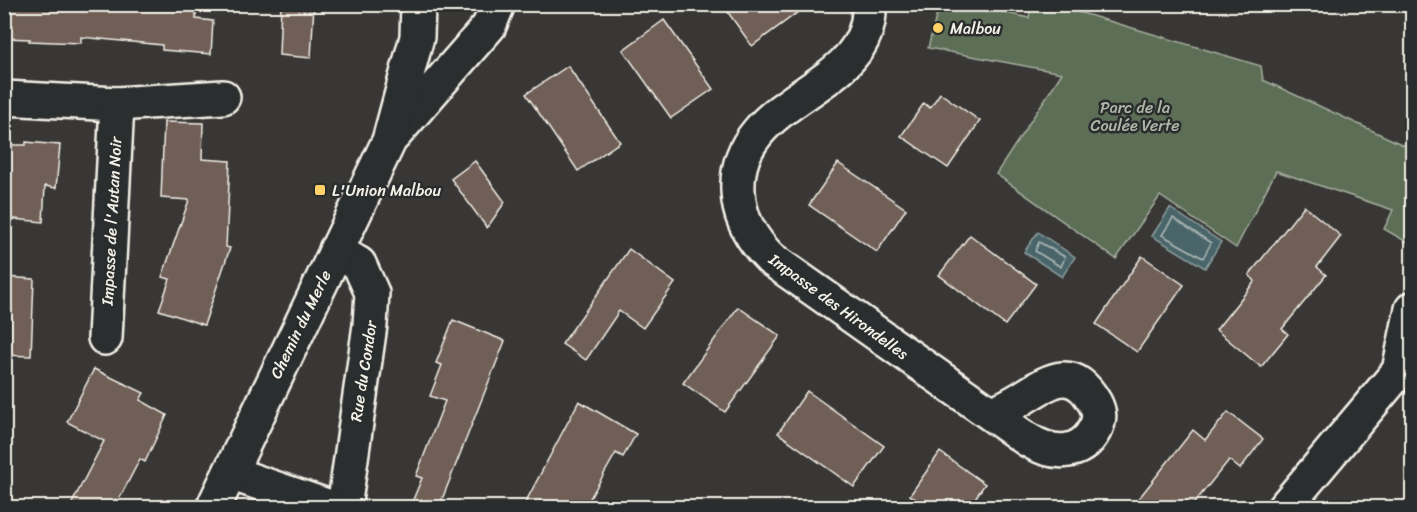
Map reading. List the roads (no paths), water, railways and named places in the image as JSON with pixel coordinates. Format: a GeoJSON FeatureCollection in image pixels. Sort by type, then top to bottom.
{"type":"FeatureCollection","features":[{"type":"Feature","properties":{"kind":"street","name":"Chemin du Merle"},"geometry":{"type":"LineString","coordinates":[[213,507],[389,141],[417,37],[418,4]]}},
{"type":"Feature","properties":{"kind":"street","name":"Chemin du Merle"},"geometry":{"type":"LineString","coordinates":[[389,141],[489,26],[498,4]]}},
{"type":"Feature","properties":{"kind":"street","name":"Impasse des Hirondelles"},"geometry":{"type":"LineString","coordinates":[[869,4],[867,28],[861,43],[849,59],[779,111],[752,137],[745,151],[737,181],[741,212],[752,238],[771,259],[990,413]]}},
{"type":"Feature","properties":{"kind":"street"},"geometry":{"type":"LineString","coordinates":[[4,98],[117,104],[224,97]]}},
{"type":"Feature","properties":{"kind":"street","name":"Impasse de l'Autan Noir"},"geometry":{"type":"LineString","coordinates":[[105,338],[117,104]]}},
{"type":"Feature","properties":{"kind":"street","name":"Rue du Condor"},"geometry":{"type":"LineString","coordinates":[[336,250],[358,264],[372,293],[370,325],[344,507]]}},
{"type":"Feature","properties":{"kind":"street"},"geometry":{"type":"LineString","coordinates":[[1288,506],[1399,371],[1413,309]]}},
{"type":"Feature","properties":{"kind":"street"},"geometry":{"type":"LineString","coordinates":[[230,472],[333,507]]}},
{"type":"Feature","properties":{"kind":"water"},"geometry":{"type":"Polygon","coordinates":[[[1170,208],[1221,242],[1205,268],[1152,236],[1170,208]]]}},
{"type":"Feature","properties":{"kind":"water"},"geometry":{"type":"Polygon","coordinates":[[[1038,232],[1075,257],[1062,277],[1024,252],[1038,232]]]}},
{"type":"Feature","properties":{"kind":"place","name":"Malbou"},"geometry":{"type":"Point","coordinates":[938,28]}},
{"type":"Feature","properties":{"kind":"place","name":"L'Union Malbou"},"geometry":{"type":"Point","coordinates":[320,190]}},
{"type":"Feature","properties":{"kind":"park label","name":"Parc de la Coulée Verte"},"geometry":{"type":"Point","coordinates":[1135,116]}}]}
